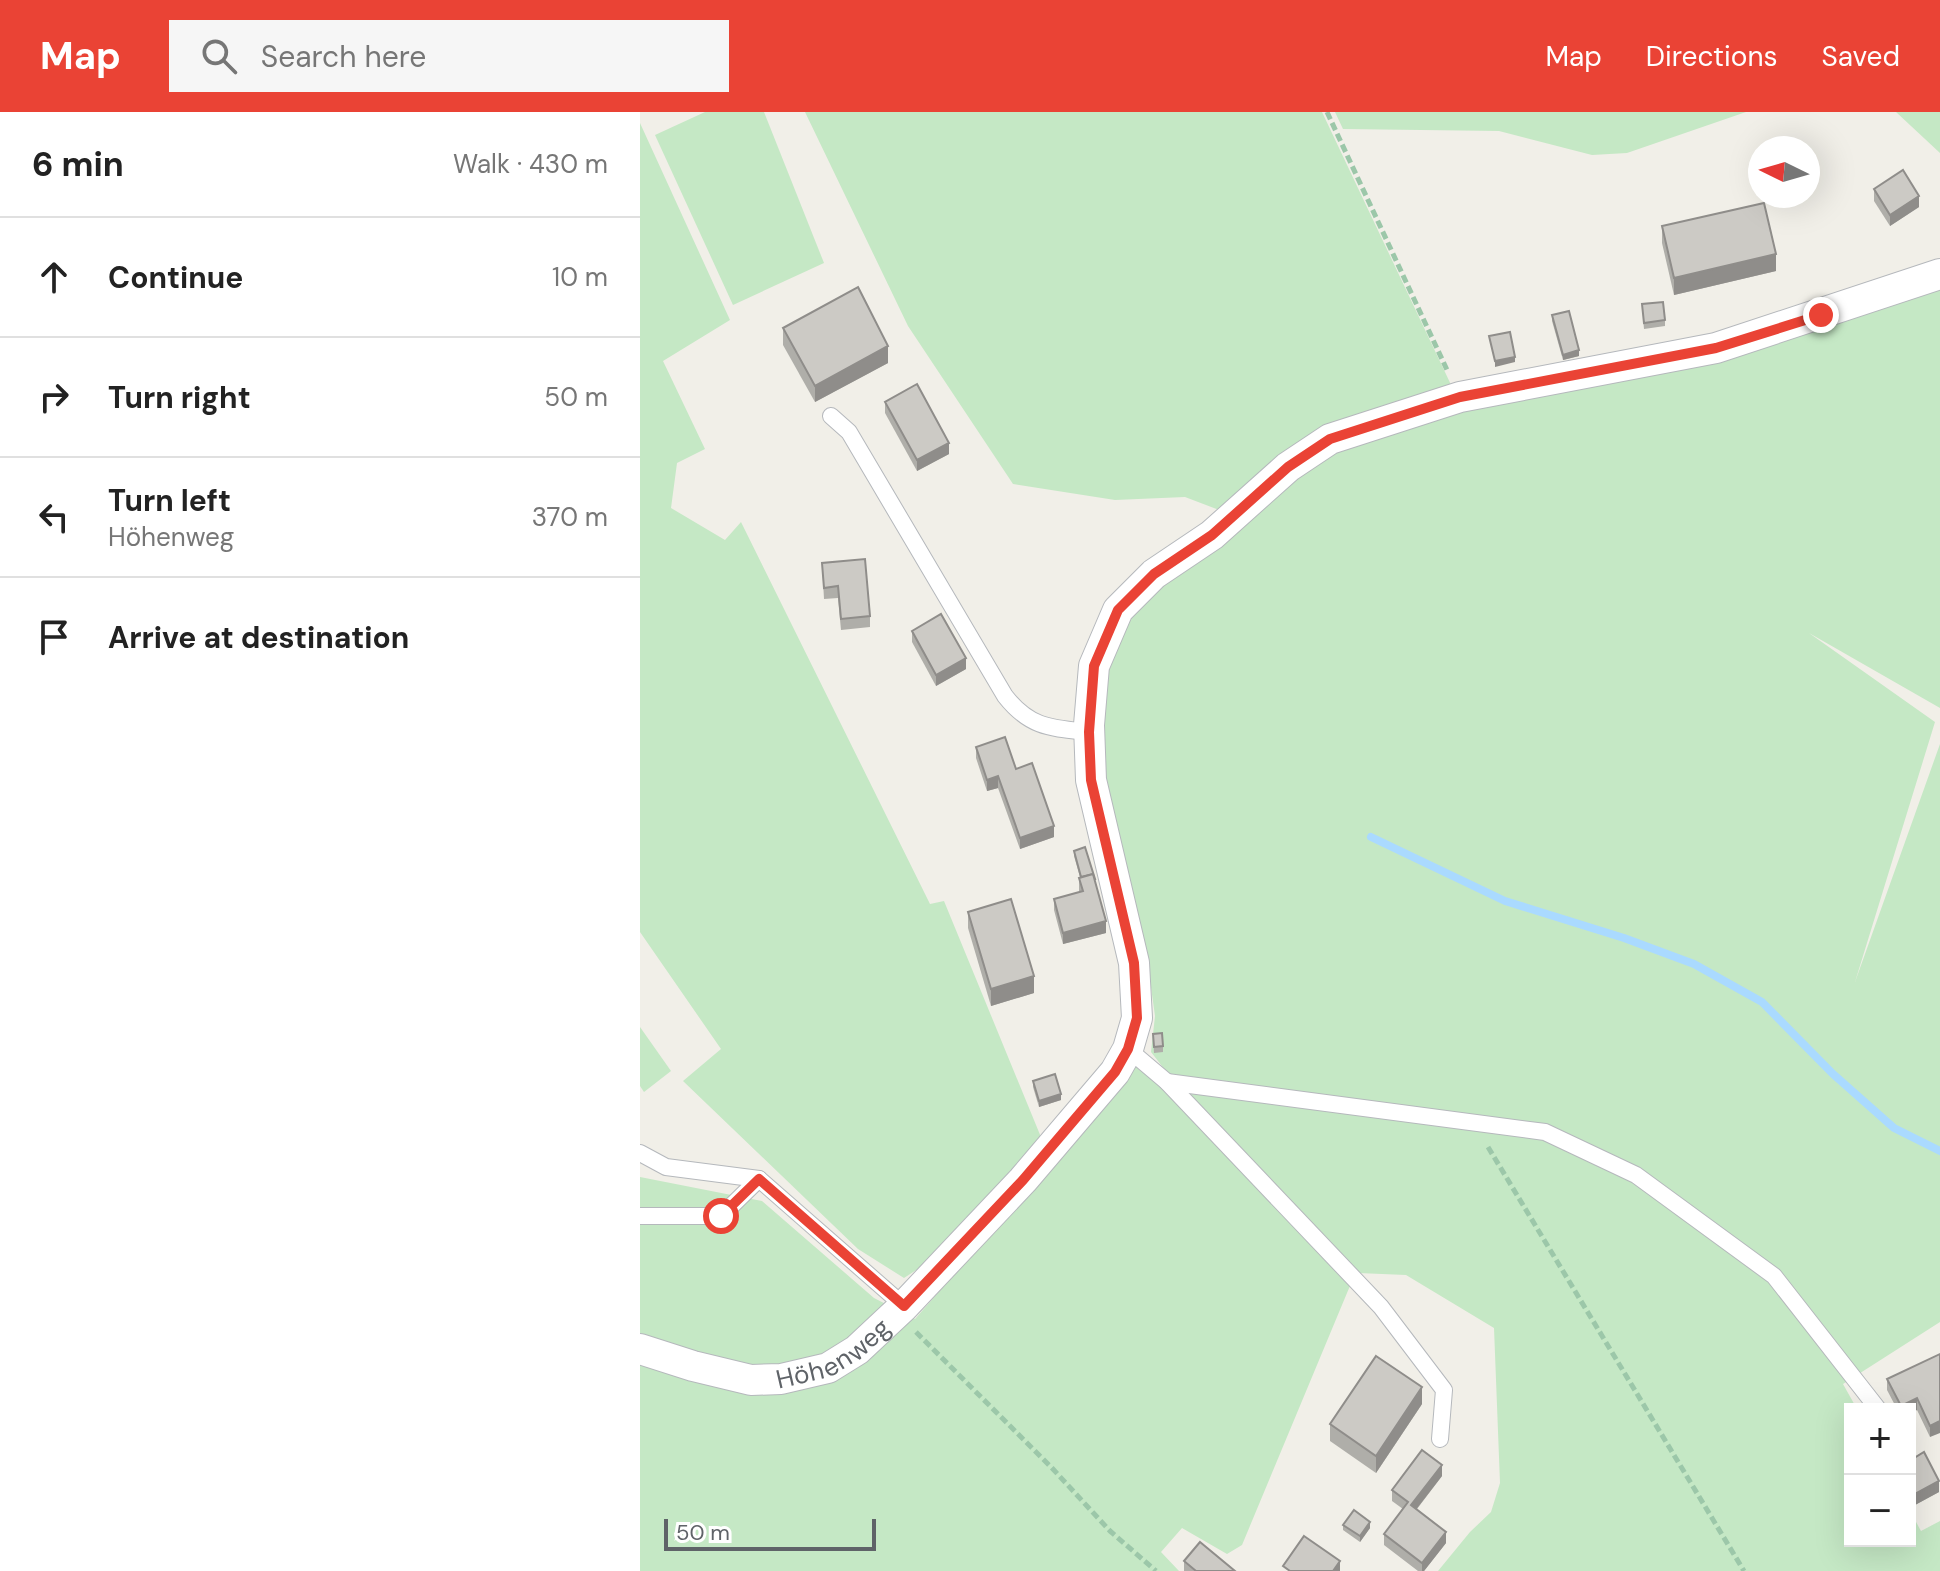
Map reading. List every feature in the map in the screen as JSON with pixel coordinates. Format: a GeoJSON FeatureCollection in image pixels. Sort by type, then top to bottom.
{"type":"FeatureCollection","features":[{"type":"Feature","properties":{"kind":"street","name":"Höhenweg"},"geometry":{"type":"LineString","coordinates":[[640,1349],[751,1380],[781,1379],[828,1368],[857,1350],[900,1310],[1023,1180],[1115,1072],[1128,1049],[1137,1018],[1134,963],[1091,780],[1089,732],[1094,666],[1118,610],[1154,574],[1212,535],[1288,467],[1330,439],[1460,397],[1716,348],[1940,274]]}},
{"type":"Feature","properties":{"kind":"lane"},"geometry":{"type":"LineString","coordinates":[[831,416],[849,432],[1005,696],[1018,712],[1034,722],[1054,728],[1089,732]]}},
{"type":"Feature","properties":{"kind":"lane"},"geometry":{"type":"LineString","coordinates":[[1128,1049],[1167,1082],[1381,1307],[1444,1390],[1440,1439]]}},
{"type":"Feature","properties":{"kind":"lane"},"geometry":{"type":"LineString","coordinates":[[1167,1082],[1545,1132],[1636,1175],[1774,1276],[1873,1403]]}},
{"type":"Feature","properties":{"kind":"lane"},"geometry":{"type":"LineString","coordinates":[[640,1153],[666,1167],[759,1179],[900,1310]]}},
{"type":"Feature","properties":{"kind":"lane"},"geometry":{"type":"LineString","coordinates":[[640,1216],[721,1216],[759,1179]]}},
{"type":"Feature","properties":{"kind":"path"},"geometry":{"type":"LineString","coordinates":[[1327,112],[1460,397]]}},
{"type":"Feature","properties":{"kind":"path"},"geometry":{"type":"LineString","coordinates":[[1474,1121],[1505,1178],[1553,1252],[1744,1571]]}},
{"type":"Feature","properties":{"kind":"path"},"geometry":{"type":"LineString","coordinates":[[900,1310],[1110,1531],[1156,1571]]}},
{"type":"Feature","properties":{"kind":"green space"},"geometry":{"type":"Polygon","coordinates":[[[705,112],[764,112],[824,263],[733,305],[655,135],[705,112]]]}},
{"type":"Feature","properties":{"kind":"green space"},"geometry":{"type":"Polygon","coordinates":[[[805,112],[1322,112],[1453,389],[1368,415],[1227,513],[1185,497],[1115,500],[1013,484],[908,326],[805,112]]]}},
{"type":"Feature","properties":{"kind":"green space"},"geometry":{"type":"Polygon","coordinates":[[[1335,112],[1746,112],[1627,153],[1592,155],[1499,131],[1343,129],[1335,112]]]}},
{"type":"Feature","properties":{"kind":"green space"},"geometry":{"type":"Polygon","coordinates":[[[1896,112],[1940,112],[1940,153],[1896,112]]]}},
{"type":"Feature","properties":{"kind":"green space"},"geometry":{"type":"Polygon","coordinates":[[[640,123],[730,320],[663,361],[705,449],[677,463],[671,508],[725,540],[741,522],[930,904],[944,901],[1043,1142],[927,1263],[904,1278],[858,1249],[683,1081],[721,1049],[640,932],[640,123]]]}},
{"type":"Feature","properties":{"kind":"green space"},"geometry":{"type":"Polygon","coordinates":[[[1940,286],[1940,708],[1809,633],[1935,722],[1855,982],[1940,744],[1940,1322],[1843,1384],[1854,1403],[1844,1403],[1844,1547],[1916,1547],[1916,1522],[1921,1531],[1940,1521],[1940,1571],[1438,1571],[1491,1512],[1500,1483],[1494,1328],[1406,1275],[1358,1273],[1172,1079],[1151,1052],[1155,1016],[1149,973],[1100,773],[1104,677],[1127,612],[1298,469],[1370,435],[1940,286]]]}},
{"type":"Feature","properties":{"kind":"green space"},"geometry":{"type":"Polygon","coordinates":[[[640,1027],[671,1071],[644,1092],[640,1086],[640,1027]]]}},
{"type":"Feature","properties":{"kind":"green space"},"geometry":{"type":"Polygon","coordinates":[[[1131,1065],[1139,1067],[1164,1087],[1352,1281],[1242,1545],[1227,1554],[1182,1528],[1161,1552],[1179,1571],[640,1571],[640,1177],[762,1201],[874,1298],[915,1319],[1029,1189],[1131,1065]]]}},
{"type":"Feature","properties":{"kind":"building"},"geometry":{"type":"Polygon","coordinates":[[[1903,170],[1919,196],[1890,215],[1874,189],[1903,170]]]}},
{"type":"Feature","properties":{"kind":"building"},"geometry":{"type":"Polygon","coordinates":[[[1748,207],[1765,208],[1776,254],[1674,278],[1662,226],[1748,207]]]}},
{"type":"Feature","properties":{"kind":"building"},"geometry":{"type":"Polygon","coordinates":[[[858,287],[888,346],[815,386],[783,328],[858,287]]]}},
{"type":"Feature","properties":{"kind":"building"},"geometry":{"type":"Polygon","coordinates":[[[1663,302],[1665,320],[1644,323],[1642,304],[1663,302]]]}},
{"type":"Feature","properties":{"kind":"building"},"geometry":{"type":"Polygon","coordinates":[[[1569,311],[1579,350],[1563,355],[1552,315],[1569,311]]]}},
{"type":"Feature","properties":{"kind":"building"},"geometry":{"type":"Polygon","coordinates":[[[1510,332],[1515,357],[1495,361],[1489,336],[1510,332]]]}},
{"type":"Feature","properties":{"kind":"building"},"geometry":{"type":"Polygon","coordinates":[[[917,384],[949,443],[917,460],[885,402],[917,384]]]}},
{"type":"Feature","properties":{"kind":"building"},"geometry":{"type":"Polygon","coordinates":[[[865,559],[870,616],[841,619],[838,586],[824,588],[822,563],[865,559]]]}},
{"type":"Feature","properties":{"kind":"building"},"geometry":{"type":"Polygon","coordinates":[[[941,614],[966,658],[936,675],[912,631],[941,614]]]}},
{"type":"Feature","properties":{"kind":"building"},"geometry":{"type":"Polygon","coordinates":[[[1005,737],[1016,769],[1032,763],[1054,826],[1020,838],[998,776],[987,780],[976,747],[1005,737]]]}},
{"type":"Feature","properties":{"kind":"building"},"geometry":{"type":"Polygon","coordinates":[[[1085,847],[1095,879],[1093,874],[1081,877],[1074,851],[1085,847]]]}},
{"type":"Feature","properties":{"kind":"building"},"geometry":{"type":"Polygon","coordinates":[[[1093,874],[1106,921],[1063,933],[1054,899],[1083,891],[1079,878],[1093,874]]]}},
{"type":"Feature","properties":{"kind":"building"},"geometry":{"type":"Polygon","coordinates":[[[1011,899],[1034,976],[991,989],[968,912],[1011,899]]]}},
{"type":"Feature","properties":{"kind":"building"},"geometry":{"type":"Polygon","coordinates":[[[1162,1033],[1163,1046],[1154,1047],[1153,1034],[1162,1033]]]}},
{"type":"Feature","properties":{"kind":"building"},"geometry":{"type":"Polygon","coordinates":[[[1055,1074],[1061,1094],[1039,1101],[1033,1081],[1055,1074]]]}},
{"type":"Feature","properties":{"kind":"building"},"geometry":{"type":"Polygon","coordinates":[[[1940,1354],[1940,1421],[1930,1426],[1917,1398],[1899,1403],[1887,1379],[1940,1354]]]}},
{"type":"Feature","properties":{"kind":"building"},"geometry":{"type":"Polygon","coordinates":[[[1376,1356],[1422,1387],[1376,1456],[1330,1424],[1376,1356]]]}},
{"type":"Feature","properties":{"kind":"building"},"geometry":{"type":"Polygon","coordinates":[[[1422,1450],[1442,1465],[1411,1505],[1446,1532],[1422,1563],[1384,1534],[1408,1502],[1392,1490],[1422,1450]]]}},
{"type":"Feature","properties":{"kind":"building"},"geometry":{"type":"Polygon","coordinates":[[[1924,1452],[1939,1481],[1916,1493],[1916,1457],[1924,1452]]]}},
{"type":"Feature","properties":{"kind":"building"},"geometry":{"type":"Polygon","coordinates":[[[1354,1510],[1370,1522],[1360,1536],[1343,1525],[1354,1510]]]}},
{"type":"Feature","properties":{"kind":"building"},"geometry":{"type":"Polygon","coordinates":[[[1304,1536],[1340,1561],[1333,1571],[1290,1571],[1283,1566],[1304,1536]]]}},
{"type":"Feature","properties":{"kind":"building"},"geometry":{"type":"Polygon","coordinates":[[[1200,1542],[1235,1571],[1196,1571],[1184,1561],[1200,1542]]]}},
{"type":"Feature","properties":{"kind":"waterway"},"geometry":{"type":"LineString","coordinates":[[1371,837],[1505,901],[1624,938],[1694,964],[1762,1002],[1833,1074],[1894,1128],[1940,1151]]}},
{"type":"Feature","properties":{"kind":"route"},"geometry":{"type":"LineString","coordinates":[[721,1216],[759,1179],[904,1306],[1023,1180],[1115,1072],[1128,1049],[1137,1018],[1134,963],[1091,780],[1089,725],[1094,666],[1118,610],[1154,574],[1212,535],[1288,467],[1330,439],[1460,397],[1716,348],[1821,315]]}}]}
